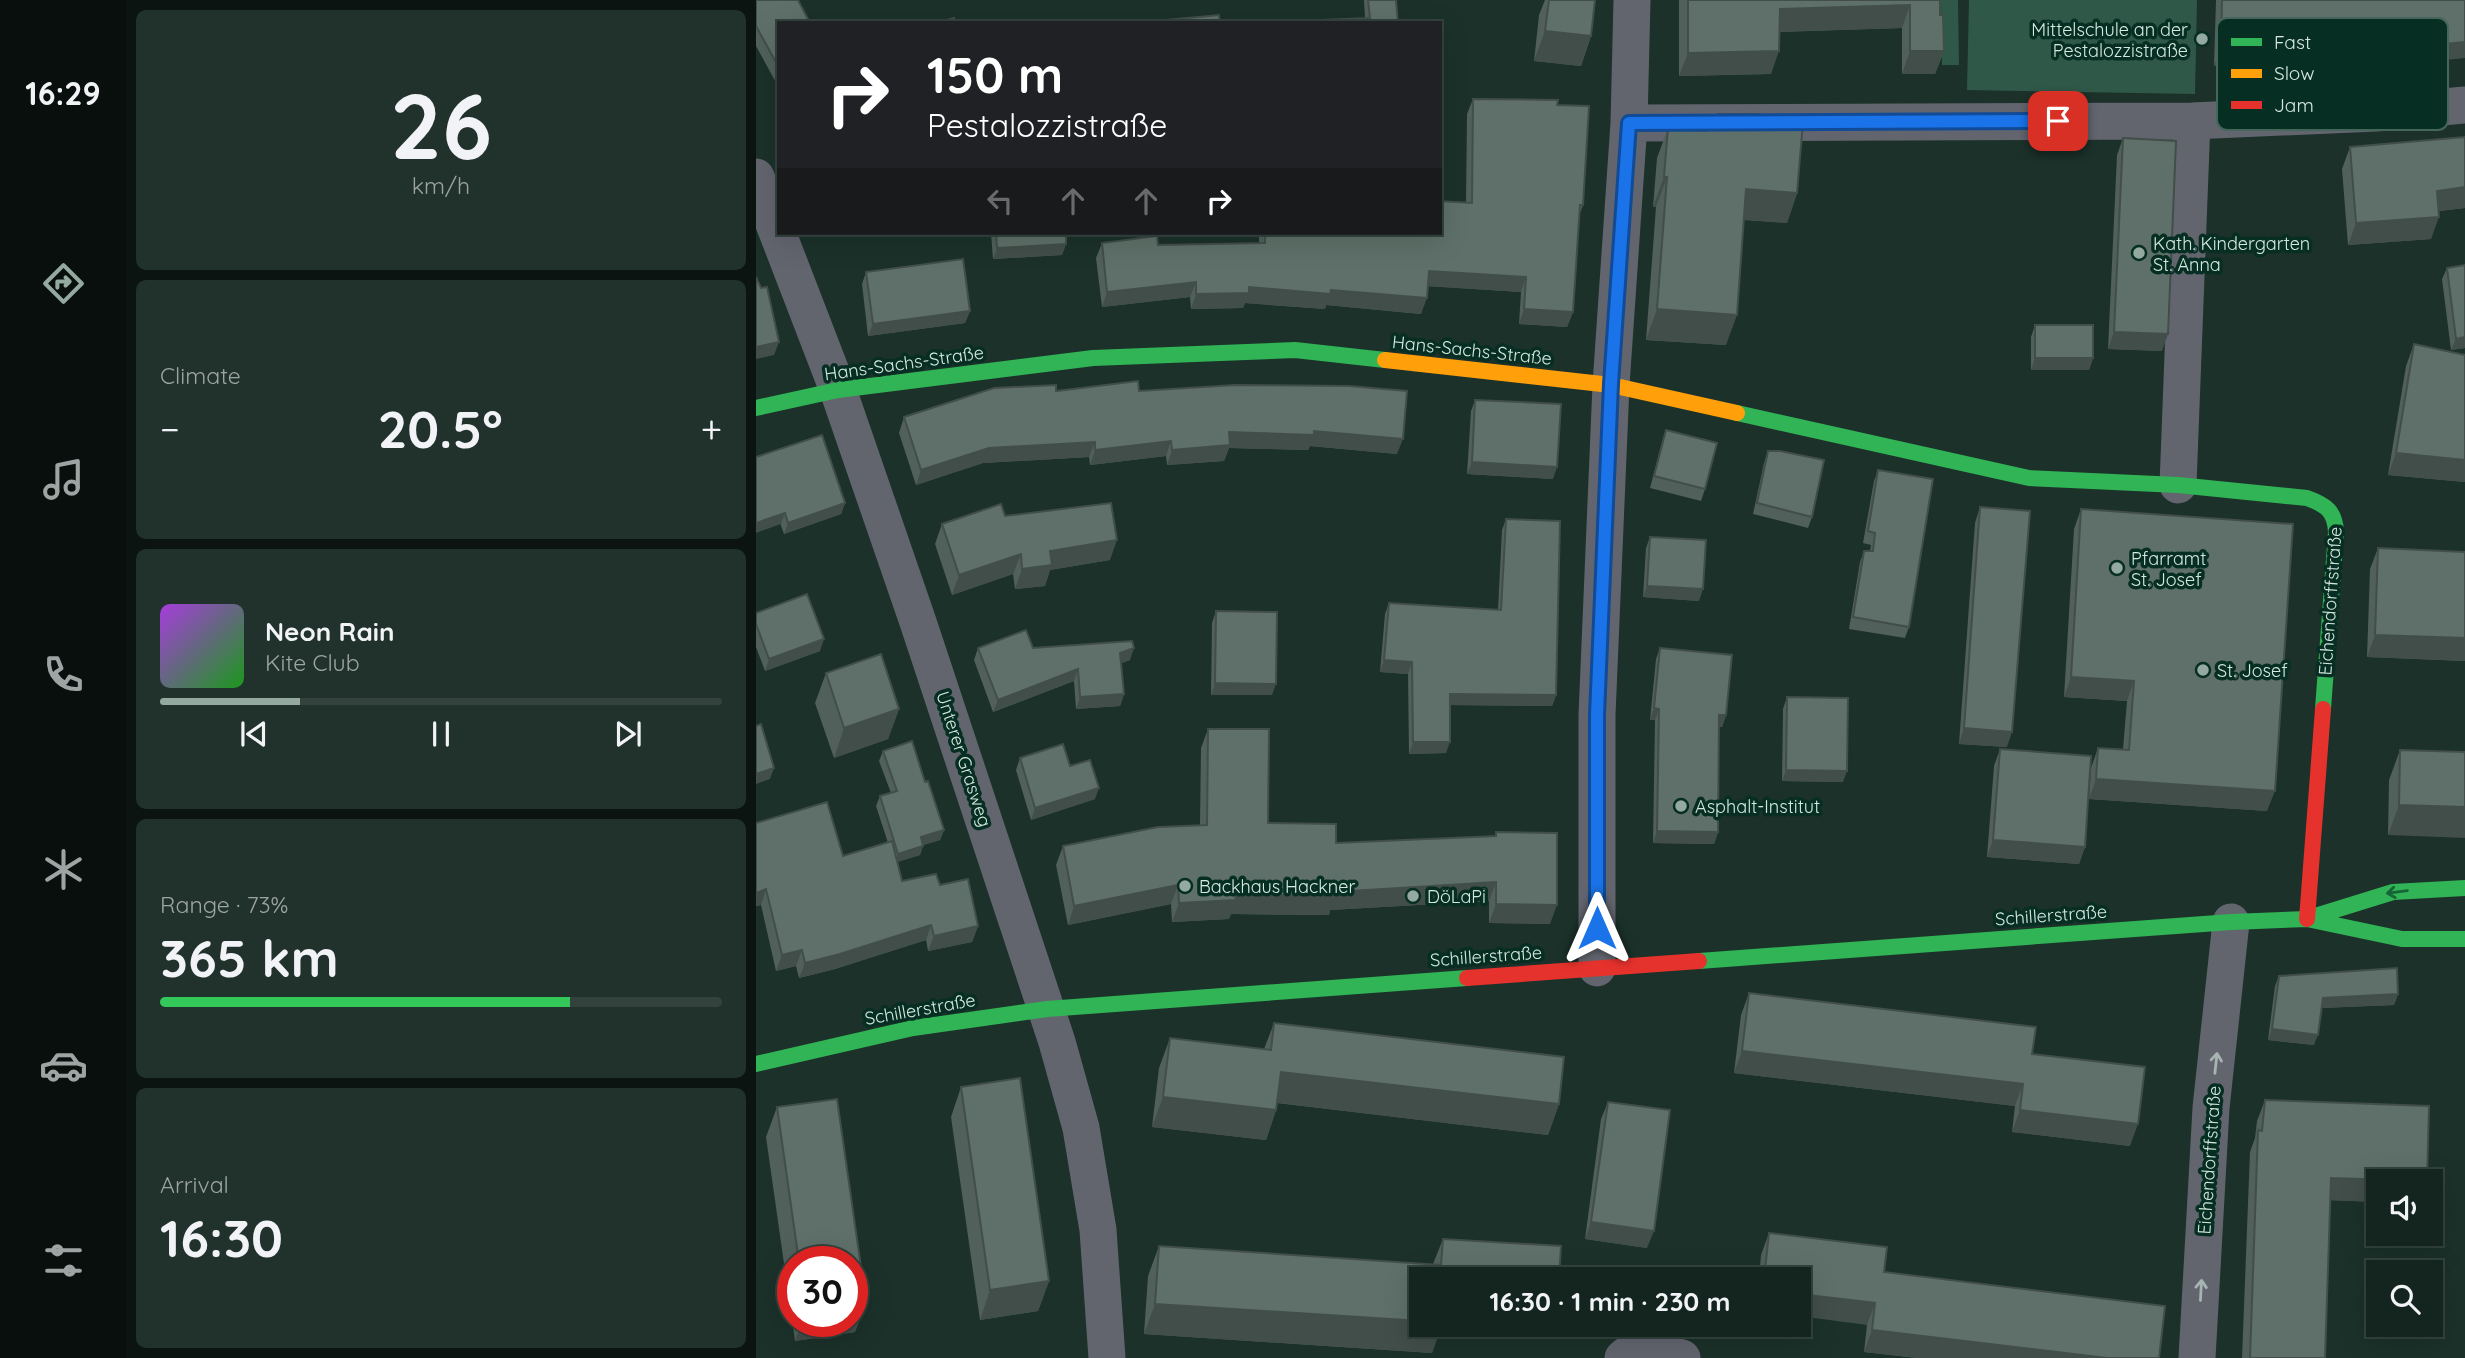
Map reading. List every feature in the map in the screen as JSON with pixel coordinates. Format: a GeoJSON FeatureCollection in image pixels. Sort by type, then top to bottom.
{"type":"FeatureCollection","features":[{"type":"Feature","properties":{"kind":"street"},"geometry":{"type":"LineString","coordinates":[[1597,968],[1597,715],[1611,384],[1629,123],[1632,0]]}},
{"type":"Feature","properties":{"kind":"street"},"geometry":{"type":"LineString","coordinates":[[1629,123],[2217,120]]}},
{"type":"Feature","properties":{"kind":"street"},"geometry":{"type":"LineString","coordinates":[[2178,485],[2192,121]]}},
{"type":"Feature","properties":{"kind":"street","name":"Unterer Grasweg"},"geometry":{"type":"LineString","coordinates":[[756,177],[777,232]]}},
{"type":"Feature","properties":{"kind":"street","name":"Unterer Grasweg"},"geometry":{"type":"LineString","coordinates":[[778,235],[838,390],[919,622],[1047,1009],[1081,1128],[1098,1230],[1107,1358]]}},
{"type":"Feature","properties":{"kind":"street","name":"Hans-Sachs-Straße"},"geometry":{"type":"LineString","coordinates":[[756,408],[838,390],[1093,358],[1295,350],[1611,384],[2029,478],[2178,485]]}},
{"type":"Feature","properties":{"kind":"street","name":"Eichendorffstraße"},"geometry":{"type":"LineString","coordinates":[[2178,485],[2307,498],[2324,504],[2335,516],[2336,532],[2307,919]]}},
{"type":"Feature","properties":{"kind":"street","name":"Schillerstraße"},"geometry":{"type":"LineString","coordinates":[[2307,919],[2393,892],[2465,888]]}},
{"type":"Feature","properties":{"kind":"street","name":"Schillerstraße"},"geometry":{"type":"LineString","coordinates":[[756,1064],[913,1028],[1047,1009],[1597,968],[2231,922],[2307,919],[2402,939],[2465,939]]}},
{"type":"Feature","properties":{"kind":"street","name":"Eichendorffstraße"},"geometry":{"type":"LineString","coordinates":[[2197,1358],[2211,1108],[2231,922]]}},
{"type":"Feature","properties":{"kind":"street"},"geometry":{"type":"LineString","coordinates":[[1623,1358],[1630,1352],[1650,1348],[1682,1358]]}},
{"type":"Feature","properties":{"kind":"green space"},"geometry":{"type":"Polygon","coordinates":[[[1941,0],[1958,0],[1959,65],[1942,65],[1941,0]]]}},
{"type":"Feature","properties":{"kind":"green space"},"geometry":{"type":"Polygon","coordinates":[[[1969,0],[2197,0],[2195,94],[1967,90],[1969,0]]]}},
{"type":"Feature","properties":{"kind":"building"},"geometry":{"type":"Polygon","coordinates":[[[756,0],[798,0],[809,21],[777,21],[777,64],[756,26],[756,0]]]}},
{"type":"Feature","properties":{"kind":"building"},"geometry":{"type":"Polygon","coordinates":[[[1368,0],[1396,0],[1398,21],[1296,21],[1370,18],[1368,0]]]}},
{"type":"Feature","properties":{"kind":"building"},"geometry":{"type":"Polygon","coordinates":[[[1549,0],[1595,0],[1591,36],[1545,31],[1549,0]]]}},
{"type":"Feature","properties":{"kind":"building"},"geometry":{"type":"Polygon","coordinates":[[[1688,0],[1940,0],[1944,51],[1910,51],[1910,5],[1780,9],[1779,51],[1688,53],[1688,0]]]}},
{"type":"Feature","properties":{"kind":"building"},"geometry":{"type":"Polygon","coordinates":[[[2222,0],[2465,0],[2465,42],[2448,44],[2448,18],[2222,18],[2222,0]]]}},
{"type":"Feature","properties":{"kind":"building"},"geometry":{"type":"Polygon","coordinates":[[[1219,15],[1220,21],[1167,21],[1219,15]]]}},
{"type":"Feature","properties":{"kind":"building"},"geometry":{"type":"Polygon","coordinates":[[[1473,99],[1558,100],[1557,105],[1589,106],[1573,312],[1524,309],[1526,277],[1429,271],[1427,298],[1249,287],[1249,293],[1196,294],[1196,282],[1107,292],[1102,243],[1157,236],[1158,245],[1265,243],[1265,235],[1442,235],[1442,201],[1472,203],[1473,99]]]}},
{"type":"Feature","properties":{"kind":"building"},"geometry":{"type":"Polygon","coordinates":[[[1718,114],[1759,114],[1759,118],[1803,122],[1797,193],[1746,189],[1737,315],[1657,309],[1668,128],[1706,131],[1707,121],[1717,122],[1718,114]]]}},
{"type":"Feature","properties":{"kind":"building"},"geometry":{"type":"Polygon","coordinates":[[[2465,137],[2465,187],[2437,191],[2439,217],[2356,223],[2350,147],[2465,137]]]}},
{"type":"Feature","properties":{"kind":"building","name":"Kath. Kindergarten St. Anna"},"geometry":{"type":"Polygon","coordinates":[[[2123,138],[2176,141],[2168,334],[2114,332],[2123,138]]]}},
{"type":"Feature","properties":{"kind":"building"},"geometry":{"type":"Polygon","coordinates":[[[996,235],[1066,235],[1066,244],[997,248],[996,235]]]}},
{"type":"Feature","properties":{"kind":"building"},"geometry":{"type":"Polygon","coordinates":[[[963,259],[970,311],[873,324],[866,272],[963,259]]]}},
{"type":"Feature","properties":{"kind":"building"},"geometry":{"type":"Polygon","coordinates":[[[2465,265],[2465,337],[2456,339],[2447,268],[2465,265]]]}},
{"type":"Feature","properties":{"kind":"building"},"geometry":{"type":"Polygon","coordinates":[[[756,277],[761,288],[767,287],[779,342],[756,347],[756,277]]]}},
{"type":"Feature","properties":{"kind":"building"},"geometry":{"type":"Polygon","coordinates":[[[2035,325],[2093,325],[2093,358],[2035,358],[2035,325]]]}},
{"type":"Feature","properties":{"kind":"building"},"geometry":{"type":"Polygon","coordinates":[[[2414,344],[2465,355],[2465,460],[2396,453],[2414,344]]]}},
{"type":"Feature","properties":{"kind":"building"},"geometry":{"type":"Polygon","coordinates":[[[1138,381],[1139,391],[1235,385],[1349,386],[1407,391],[1403,439],[1314,431],[1314,435],[1229,432],[1230,445],[1172,450],[1171,441],[1095,450],[1095,442],[989,448],[921,470],[904,417],[994,388],[1056,385],[1056,391],[1138,381]]]}},
{"type":"Feature","properties":{"kind":"building"},"geometry":{"type":"Polygon","coordinates":[[[1475,400],[1561,404],[1557,467],[1472,462],[1475,400]]]}},
{"type":"Feature","properties":{"kind":"building"},"geometry":{"type":"Polygon","coordinates":[[[1666,430],[1717,443],[1705,489],[1654,476],[1666,430]]]}},
{"type":"Feature","properties":{"kind":"building"},"geometry":{"type":"Polygon","coordinates":[[[822,435],[845,503],[788,523],[785,513],[756,523],[756,457],[822,435]]]}},
{"type":"Feature","properties":{"kind":"building"},"geometry":{"type":"Polygon","coordinates":[[[1768,451],[1824,460],[1812,517],[1757,503],[1768,451]]]}},
{"type":"Feature","properties":{"kind":"building"},"geometry":{"type":"Polygon","coordinates":[[[1878,470],[1933,479],[1909,627],[1853,617],[1864,551],[1873,551],[1875,533],[1868,531],[1878,470]]]}},
{"type":"Feature","properties":{"kind":"building"},"geometry":{"type":"Polygon","coordinates":[[[1111,503],[1117,540],[1050,551],[1052,565],[1022,569],[1021,554],[959,575],[942,524],[1001,504],[1005,516],[1111,503]]]}},
{"type":"Feature","properties":{"kind":"building"},"geometry":{"type":"Polygon","coordinates":[[[1980,507],[2030,511],[2012,732],[1964,728],[1980,507]]]}},
{"type":"Feature","properties":{"kind":"building","name":"St. Josef"},"geometry":{"type":"Polygon","coordinates":[[[2081,509],[2293,524],[2275,791],[2096,779],[2098,748],[2129,750],[2134,681],[2071,677],[2081,509]]]}},
{"type":"Feature","properties":{"kind":"building"},"geometry":{"type":"Polygon","coordinates":[[[1506,519],[1560,521],[1556,695],[1450,694],[1450,742],[1413,742],[1412,662],[1384,660],[1389,603],[1501,610],[1506,519]]]}},
{"type":"Feature","properties":{"kind":"building"},"geometry":{"type":"Polygon","coordinates":[[[1650,537],[1706,540],[1703,589],[1647,586],[1650,537]]]}},
{"type":"Feature","properties":{"kind":"building"},"geometry":{"type":"Polygon","coordinates":[[[2378,548],[2465,552],[2465,638],[2375,635],[2378,548]]]}},
{"type":"Feature","properties":{"kind":"building"},"geometry":{"type":"Polygon","coordinates":[[[807,594],[824,639],[769,659],[756,624],[756,613],[807,594]]]}},
{"type":"Feature","properties":{"kind":"building"},"geometry":{"type":"Polygon","coordinates":[[[1216,611],[1277,612],[1276,684],[1215,683],[1216,611]]]}},
{"type":"Feature","properties":{"kind":"building"},"geometry":{"type":"Polygon","coordinates":[[[1026,630],[1033,648],[1132,641],[1134,648],[1120,653],[1124,694],[1080,697],[1078,669],[998,700],[978,648],[1026,630]]]}},
{"type":"Feature","properties":{"kind":"building"},"geometry":{"type":"Polygon","coordinates":[[[1660,648],[1732,655],[1726,715],[1719,715],[1718,832],[1657,831],[1659,709],[1654,708],[1660,648]]]}},
{"type":"Feature","properties":{"kind":"building"},"geometry":{"type":"Polygon","coordinates":[[[881,654],[899,709],[844,728],[826,673],[881,654]]]}},
{"type":"Feature","properties":{"kind":"building"},"geometry":{"type":"Polygon","coordinates":[[[1787,697],[1848,698],[1847,771],[1786,770],[1787,697]]]}},
{"type":"Feature","properties":{"kind":"building"},"geometry":{"type":"Polygon","coordinates":[[[761,724],[774,768],[756,774],[756,726],[761,724]]]}},
{"type":"Feature","properties":{"kind":"building"},"geometry":{"type":"Polygon","coordinates":[[[1208,729],[1269,729],[1268,823],[1336,824],[1336,843],[1496,836],[1496,832],[1557,833],[1557,905],[1496,904],[1496,882],[1335,892],[1335,896],[1235,895],[1236,900],[1179,903],[1178,885],[1074,906],[1063,846],[1158,827],[1207,825],[1208,729]]]}},
{"type":"Feature","properties":{"kind":"building"},"geometry":{"type":"Polygon","coordinates":[[[912,741],[944,830],[921,837],[923,846],[898,854],[880,796],[897,791],[883,751],[912,741]]]}},
{"type":"Feature","properties":{"kind":"building"},"geometry":{"type":"Polygon","coordinates":[[[1063,744],[1070,766],[1090,760],[1099,788],[1035,808],[1020,758],[1063,744]]]}},
{"type":"Feature","properties":{"kind":"building"},"geometry":{"type":"Polygon","coordinates":[[[2000,749],[2091,756],[2085,847],[1993,840],[2000,749]]]}},
{"type":"Feature","properties":{"kind":"building"},"geometry":{"type":"Polygon","coordinates":[[[2400,750],[2465,752],[2465,807],[2399,805],[2400,750]]]}},
{"type":"Feature","properties":{"kind":"building"},"geometry":{"type":"Polygon","coordinates":[[[827,802],[843,856],[892,841],[902,881],[936,874],[940,885],[968,879],[978,926],[934,936],[931,925],[805,963],[802,950],[782,955],[766,889],[756,893],[756,823],[827,802]]]}},
{"type":"Feature","properties":{"kind":"building"},"geometry":{"type":"Polygon","coordinates":[[[2397,968],[2398,994],[2323,998],[2318,1035],[2272,1029],[2279,976],[2397,968]]]}},
{"type":"Feature","properties":{"kind":"building"},"geometry":{"type":"Polygon","coordinates":[[[1749,993],[2036,1027],[2032,1054],[2145,1067],[2138,1124],[2020,1110],[2023,1084],[1742,1051],[1749,993]]]}},
{"type":"Feature","properties":{"kind":"building"},"geometry":{"type":"Polygon","coordinates":[[[1274,1023],[1564,1057],[1559,1104],[1281,1072],[1276,1110],[1163,1097],[1170,1038],[1271,1050],[1274,1023]]]}},
{"type":"Feature","properties":{"kind":"building"},"geometry":{"type":"Polygon","coordinates":[[[1020,1078],[1049,1281],[990,1290],[961,1087],[1020,1078]]]}},
{"type":"Feature","properties":{"kind":"building"},"geometry":{"type":"Polygon","coordinates":[[[837,1099],[858,1246],[797,1246],[777,1107],[837,1099]]]}},
{"type":"Feature","properties":{"kind":"building"},"geometry":{"type":"Polygon","coordinates":[[[2265,1100],[2429,1106],[2427,1169],[2366,1169],[2366,1179],[2331,1178],[2325,1358],[2250,1358],[2258,1130],[2262,1131],[2265,1100]]]}},
{"type":"Feature","properties":{"kind":"building"},"geometry":{"type":"Polygon","coordinates":[[[1608,1102],[1670,1110],[1654,1231],[1591,1222],[1608,1102]]]}},
{"type":"Feature","properties":{"kind":"building"},"geometry":{"type":"Polygon","coordinates":[[[1769,1233],[1887,1247],[1884,1272],[2165,1306],[2159,1358],[2107,1358],[1872,1330],[1875,1303],[1811,1295],[1811,1267],[1765,1267],[1769,1233]]]}},
{"type":"Feature","properties":{"kind":"building"},"geometry":{"type":"Polygon","coordinates":[[[1443,1239],[1561,1246],[1560,1267],[1409,1267],[1409,1320],[1155,1304],[1159,1246],[1441,1265],[1443,1239]]]}},
{"type":"Feature","properties":{"kind":"traffic: fast"},"geometry":{"type":"LineString","coordinates":[[756,408],[838,390],[1093,358],[1295,350],[1385,360]]}},
{"type":"Feature","properties":{"kind":"traffic: fast"},"geometry":{"type":"LineString","coordinates":[[1737,413],[2029,478],[2178,485],[2307,498],[2319,503],[2334,519],[2336,532],[2323,709]]}},
{"type":"Feature","properties":{"kind":"traffic: fast"},"geometry":{"type":"LineString","coordinates":[[2309,918],[2393,892],[2465,888]]}},
{"type":"Feature","properties":{"kind":"traffic: fast"},"geometry":{"type":"LineString","coordinates":[[1699,961],[2231,922],[2307,919],[2402,939],[2465,939]]}},
{"type":"Feature","properties":{"kind":"traffic: fast"},"geometry":{"type":"LineString","coordinates":[[756,1064],[913,1028],[1047,1009],[1467,978]]}},
{"type":"Feature","properties":{"kind":"traffic: slow"},"geometry":{"type":"LineString","coordinates":[[1385,360],[1611,385],[1737,413]]}},
{"type":"Feature","properties":{"kind":"traffic: jam"},"geometry":{"type":"LineString","coordinates":[[2307,919],[2323,709]]}},
{"type":"Feature","properties":{"kind":"traffic: jam"},"geometry":{"type":"LineString","coordinates":[[1467,978],[1699,961]]}},
{"type":"Feature","properties":{"kind":"place","name":"Mittelschule an der Pestalozzistraße"},"geometry":{"type":"Point","coordinates":[2202,39]}},
{"type":"Feature","properties":{"kind":"place","name":"Kath. Kindergarten St. Anna"},"geometry":{"type":"Point","coordinates":[2139,253]}},
{"type":"Feature","properties":{"kind":"place","name":"Pfarramt St. Josef"},"geometry":{"type":"Point","coordinates":[2117,568]}},
{"type":"Feature","properties":{"kind":"place","name":"St. Josef"},"geometry":{"type":"Point","coordinates":[2203,670]}},
{"type":"Feature","properties":{"kind":"place","name":"Asphalt-Institut"},"geometry":{"type":"Point","coordinates":[1681,806]}},
{"type":"Feature","properties":{"kind":"place","name":"Backhaus Hackner"},"geometry":{"type":"Point","coordinates":[1185,886]}},
{"type":"Feature","properties":{"kind":"place","name":"DöLaPi"},"geometry":{"type":"Point","coordinates":[1413,896]}},
{"type":"Feature","properties":{"kind":"route"},"geometry":{"type":"LineString","coordinates":[[1597,928],[1597,715],[1611,384],[1629,123],[2058,121]]}}]}
